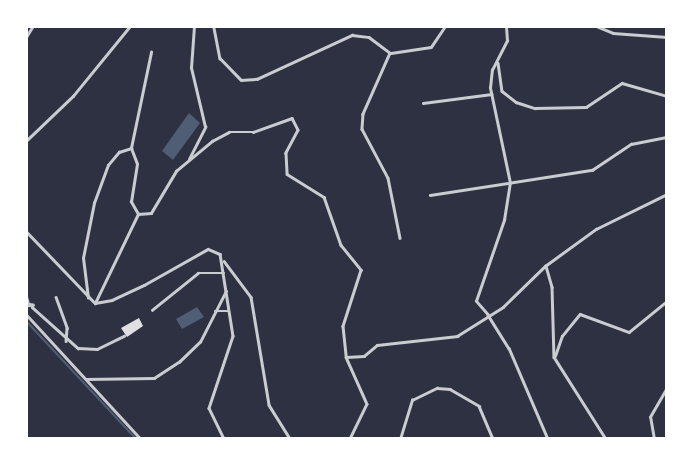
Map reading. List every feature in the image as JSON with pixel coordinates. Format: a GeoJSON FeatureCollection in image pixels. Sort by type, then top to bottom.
{"type":"FeatureCollection","features":[{"type":"Feature","properties":{"kind":"street"},"geometry":{"type":"LineString","coordinates":[[26,37],[33,26]]}},
{"type":"Feature","properties":{"kind":"street"},"geometry":{"type":"LineString","coordinates":[[26,141],[73,96],[130,26]]}},
{"type":"Feature","properties":{"kind":"street"},"geometry":{"type":"LineString","coordinates":[[188,161],[205,127],[191,68],[194,26]]}},
{"type":"Feature","properties":{"kind":"street"},"geometry":{"type":"LineString","coordinates":[[214,27],[220,58],[241,80],[257,79],[352,35],[369,37],[390,53],[431,47],[445,26]]}},
{"type":"Feature","properties":{"kind":"street"},"geometry":{"type":"LineString","coordinates":[[506,26],[507,42],[492,70],[491,94],[510,183],[504,220],[476,301],[488,315],[509,348],[548,439]]}},
{"type":"Feature","properties":{"kind":"street"},"geometry":{"type":"LineString","coordinates":[[596,26],[606,32],[625,31],[667,37]]}},
{"type":"Feature","properties":{"kind":"street"},"geometry":{"type":"LineString","coordinates":[[624,26],[625,31]]}},
{"type":"Feature","properties":{"kind":"street"},"geometry":{"type":"LineString","coordinates":[[138,214],[131,202],[137,164],[131,148],[151,52]]}},
{"type":"Feature","properties":{"kind":"street"},"geometry":{"type":"LineString","coordinates":[[390,53],[363,114],[362,129],[388,178],[400,238]]}},
{"type":"Feature","properties":{"kind":"street"},"geometry":{"type":"LineString","coordinates":[[498,60],[502,91],[516,102],[535,108],[586,107],[622,83],[667,96]]}},
{"type":"Feature","properties":{"kind":"street"},"geometry":{"type":"LineString","coordinates":[[423,103],[491,94]]}},
{"type":"Feature","properties":{"kind":"street"},"geometry":{"type":"LineString","coordinates":[[138,214],[151,213],[176,171],[229,132],[253,132],[292,118],[298,130],[286,153],[288,174],[324,197],[341,245],[361,270],[343,326],[346,357],[367,400],[350,439]]}},
{"type":"Feature","properties":{"kind":"street"},"geometry":{"type":"LineString","coordinates":[[430,195],[592,170],[631,144],[667,137]]}},
{"type":"Feature","properties":{"kind":"street"},"geometry":{"type":"LineString","coordinates":[[88,298],[83,258],[94,203],[108,165],[119,152],[131,148]]}},
{"type":"Feature","properties":{"kind":"street"},"geometry":{"type":"LineString","coordinates":[[346,357],[364,356],[377,345],[457,336],[503,307],[545,266],[596,229],[667,194]]}},
{"type":"Feature","properties":{"kind":"street"},"geometry":{"type":"LineString","coordinates":[[95,303],[138,214]]}},
{"type":"Feature","properties":{"kind":"street"},"geometry":{"type":"LineString","coordinates":[[26,231],[88,298],[95,303]]}},
{"type":"Feature","properties":{"kind":"street"},"geometry":{"type":"LineString","coordinates":[[95,303],[144,285],[204,251],[220,254],[251,297],[269,404],[290,439]]}},
{"type":"Feature","properties":{"kind":"street"},"geometry":{"type":"LineString","coordinates":[[224,260],[232,340],[209,408],[224,439]]}},
{"type":"Feature","properties":{"kind":"street"},"geometry":{"type":"LineString","coordinates":[[545,266],[552,287],[554,357],[606,439]]}},
{"type":"Feature","properties":{"kind":"street"},"geometry":{"type":"LineString","coordinates":[[152,310],[198,273],[224,273]]}},
{"type":"Feature","properties":{"kind":"street"},"geometry":{"type":"LineString","coordinates":[[86,379],[154,378],[200,342],[226,289]]}},
{"type":"Feature","properties":{"kind":"street"},"geometry":{"type":"LineString","coordinates":[[26,295],[28,307],[86,379],[141,439]]}},
{"type":"Feature","properties":{"kind":"street"},"geometry":{"type":"LineString","coordinates":[[56,297],[67,328],[66,341]]}},
{"type":"Feature","properties":{"kind":"street"},"geometry":{"type":"LineString","coordinates":[[554,357],[562,336],[580,314],[629,332],[667,301]]}},
{"type":"Feature","properties":{"kind":"street"},"geometry":{"type":"LineString","coordinates":[[28,307],[66,341],[78,348],[97,349],[124,336]]}},
{"type":"Feature","properties":{"kind":"street"},"geometry":{"type":"LineString","coordinates":[[216,311],[229,311]]}},
{"type":"Feature","properties":{"kind":"street"},"geometry":{"type":"LineString","coordinates":[[400,439],[412,400],[437,388],[450,389],[479,406],[493,439]]}},
{"type":"Feature","properties":{"kind":"street"},"geometry":{"type":"LineString","coordinates":[[654,439],[650,417],[667,388]]}},
{"type":"Feature","properties":{"kind":"water"},"geometry":{"type":"Polygon","coordinates":[[[189,113],[200,123],[173,160],[162,151],[189,113]]]}},
{"type":"Feature","properties":{"kind":"water"},"geometry":{"type":"Polygon","coordinates":[[[197,307],[204,317],[182,329],[176,319],[197,307]]]}},
{"type":"Feature","properties":{"kind":"building"},"geometry":{"type":"Polygon","coordinates":[[[139,318],[143,326],[127,337],[121,328],[139,318]]]}},
{"type":"Feature","properties":{"kind":"waterway"},"geometry":{"type":"LineString","coordinates":[[27,322],[136,439]]}}]}
